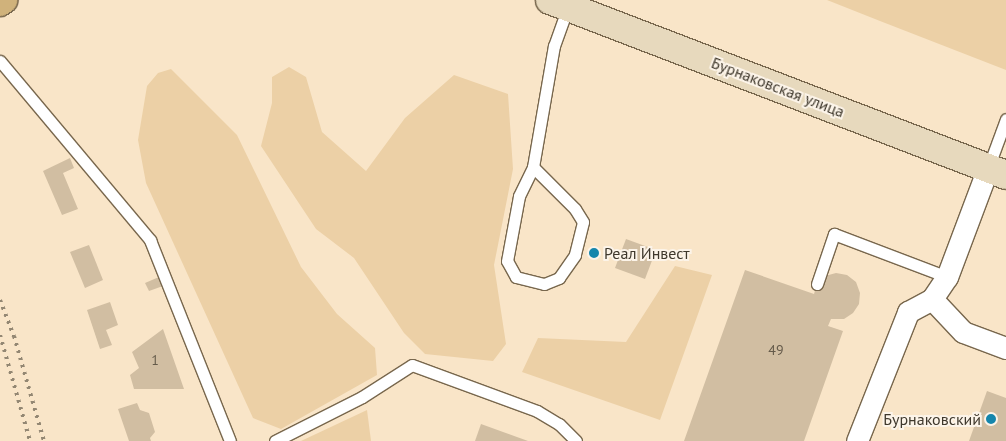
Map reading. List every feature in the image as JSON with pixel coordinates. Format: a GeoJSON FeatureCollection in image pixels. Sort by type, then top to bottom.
{"type":"FeatureCollection","features":[{"type":"Feature","properties":{"kind":"main road","name":"Бурнаковская улица"},"geometry":{"type":"LineString","coordinates":[[559,3],[997,172]]}},
{"type":"Feature","properties":{"kind":"street"},"geometry":{"type":"LineString","coordinates":[[857,441],[908,312],[932,300],[947,277],[997,172]]}},
{"type":"Feature","properties":{"kind":"street"},"geometry":{"type":"LineString","coordinates":[[932,300],[963,332],[1006,348]]}},
{"type":"Feature","properties":{"kind":"lane"},"geometry":{"type":"LineString","coordinates":[[533,167],[575,209],[583,222],[575,254],[559,278],[544,284],[516,277],[507,261],[520,196],[533,167],[554,46],[559,3]]}},
{"type":"Feature","properties":{"kind":"lane"},"geometry":{"type":"LineString","coordinates":[[0,61],[150,240],[230,441]]}},
{"type":"Feature","properties":{"kind":"lane"},"geometry":{"type":"LineString","coordinates":[[997,172],[1006,119]]}},
{"type":"Feature","properties":{"kind":"lane"},"geometry":{"type":"LineString","coordinates":[[817,284],[834,234],[947,277]]}},
{"type":"Feature","properties":{"kind":"lane"},"geometry":{"type":"LineString","coordinates":[[275,441],[362,397],[412,365],[537,411],[559,424],[576,441]]}},
{"type":"Feature","properties":{"kind":"shaded area"},"geometry":{"type":"Polygon","coordinates":[[[827,0],[1006,0],[1006,70],[880,21],[827,0]]]}},
{"type":"Feature","properties":{"kind":"shaded area"},"geometry":{"type":"Polygon","coordinates":[[[289,67],[306,77],[322,132],[366,171],[405,118],[454,75],[508,94],[513,169],[494,265],[506,344],[493,361],[425,354],[404,333],[354,258],[316,229],[261,146],[272,103],[272,77],[289,67]]]}},
{"type":"Feature","properties":{"kind":"shaded area"},"geometry":{"type":"Polygon","coordinates":[[[171,69],[237,135],[301,267],[337,314],[375,348],[377,375],[281,429],[253,418],[146,183],[138,140],[147,86],[158,73],[171,69]]]}},
{"type":"Feature","properties":{"kind":"shaded area"},"geometry":{"type":"Polygon","coordinates":[[[675,266],[712,275],[660,420],[522,372],[538,338],[626,342],[675,266]]]}},
{"type":"Feature","properties":{"kind":"shaded area"},"geometry":{"type":"Polygon","coordinates":[[[367,410],[371,441],[301,441],[367,410]]]}},
{"type":"Feature","properties":{"kind":"building"},"geometry":{"type":"Polygon","coordinates":[[[70,158],[74,168],[63,173],[78,209],[62,215],[43,171],[70,158]]]}},
{"type":"Feature","properties":{"kind":"building"},"geometry":{"type":"Polygon","coordinates":[[[626,239],[656,250],[645,279],[615,268],[626,239]]]}},
{"type":"Feature","properties":{"kind":"building"},"geometry":{"type":"Polygon","coordinates":[[[89,245],[103,280],[85,288],[70,252],[89,245]]]}},
{"type":"Feature","properties":{"kind":"building"},"geometry":{"type":"Polygon","coordinates":[[[745,270],[814,294],[817,284],[825,276],[836,273],[847,275],[856,282],[860,293],[859,304],[853,313],[844,319],[831,319],[828,326],[843,331],[804,441],[684,441],[745,270]]]}},
{"type":"Feature","properties":{"kind":"building"},"geometry":{"type":"Polygon","coordinates":[[[159,277],[163,286],[149,291],[145,283],[159,277]]]}},
{"type":"Feature","properties":{"kind":"building"},"geometry":{"type":"Polygon","coordinates":[[[110,302],[118,325],[106,330],[112,345],[100,349],[87,310],[110,302]]]}},
{"type":"Feature","properties":{"kind":"building"},"geometry":{"type":"Polygon","coordinates":[[[163,329],[184,389],[134,389],[130,375],[139,368],[132,352],[163,329]]]}},
{"type":"Feature","properties":{"kind":"building","name":"Бурнаковский"},"geometry":{"type":"Polygon","coordinates":[[[987,391],[1006,398],[1006,441],[969,441],[987,391]]]}},
{"type":"Feature","properties":{"kind":"building"},"geometry":{"type":"Polygon","coordinates":[[[137,403],[140,410],[149,413],[155,432],[150,438],[151,441],[129,441],[118,409],[137,403]]]}},
{"type":"Feature","properties":{"kind":"building"},"geometry":{"type":"Polygon","coordinates":[[[481,424],[528,441],[475,441],[481,424]]]}},
{"type":"Feature","properties":{"kind":"railway"},"geometry":{"type":"LineString","coordinates":[[0,300],[14,336],[44,441]]}},
{"type":"Feature","properties":{"kind":"railway"},"geometry":{"type":"LineString","coordinates":[[0,335],[30,441]]}},
{"type":"Feature","properties":{"kind":"place","name":"Реал Инвест"},"geometry":{"type":"Point","coordinates":[594,253]}},
{"type":"Feature","properties":{"kind":"place","name":"Бурнаковский"},"geometry":{"type":"Point","coordinates":[991,419]}}]}
